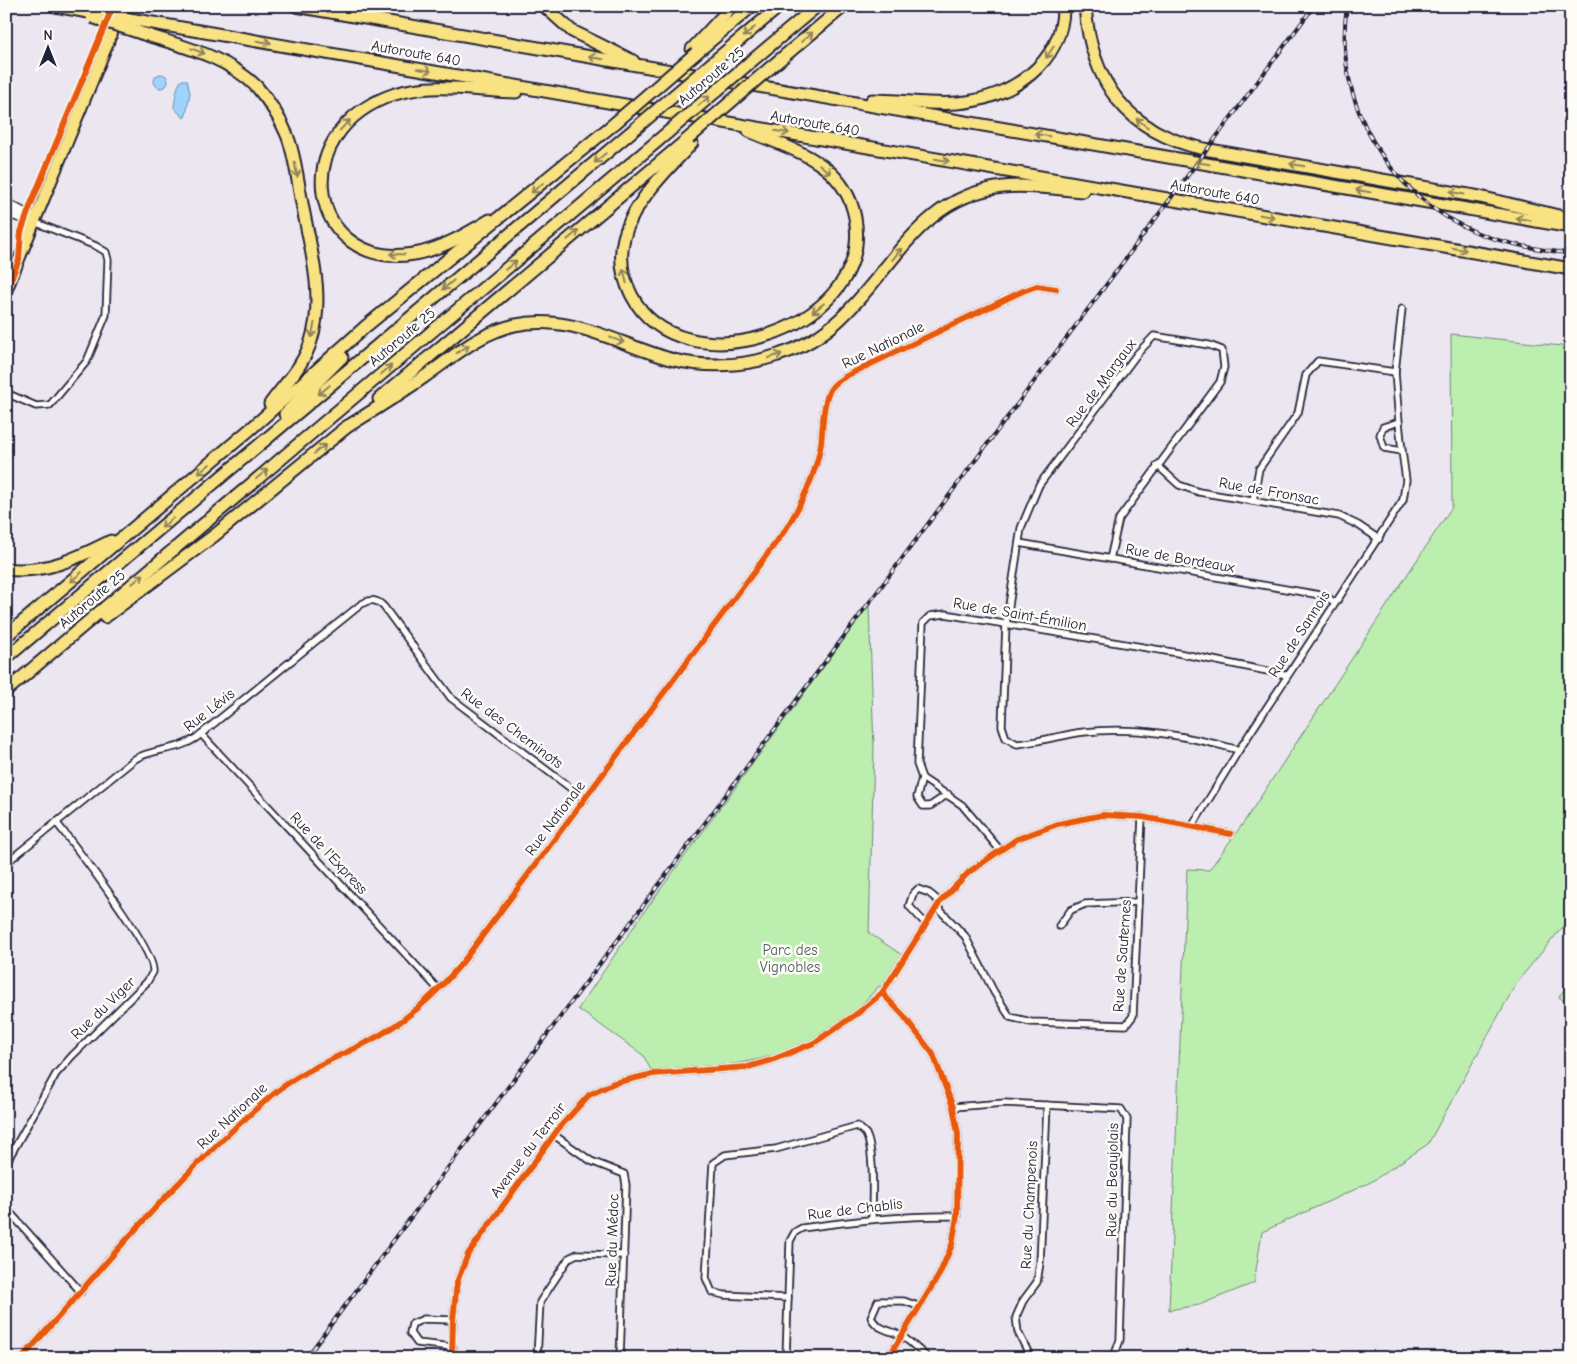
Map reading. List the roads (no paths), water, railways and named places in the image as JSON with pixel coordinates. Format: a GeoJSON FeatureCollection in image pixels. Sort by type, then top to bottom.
{"type":"FeatureCollection","features":[{"type":"Feature","properties":{"kind":"highway","name":"Autoroute 640"},"geometry":{"type":"LineString","coordinates":[[296,6],[1571,227]]}},
{"type":"Feature","properties":{"kind":"highway"},"geometry":{"type":"LineString","coordinates":[[544,6],[572,31],[644,66]]}},
{"type":"Feature","properties":{"kind":"highway"},"geometry":{"type":"LineString","coordinates":[[692,53],[732,6]]}},
{"type":"Feature","properties":{"kind":"highway"},"geometry":{"type":"LineString","coordinates":[[6,636],[254,426],[365,327],[518,204],[615,123],[692,53],[752,6]]}},
{"type":"Feature","properties":{"kind":"highway","name":"Autoroute 25"},"geometry":{"type":"LineString","coordinates":[[6,658],[780,6]]}},
{"type":"Feature","properties":{"kind":"highway","name":"Autoroute 25"},"geometry":{"type":"LineString","coordinates":[[6,691],[817,6]]}},
{"type":"Feature","properties":{"kind":"highway"},"geometry":{"type":"LineString","coordinates":[[35,668],[199,548],[692,138],[770,68],[844,6]]}},
{"type":"Feature","properties":{"kind":"highway"},"geometry":{"type":"LineString","coordinates":[[846,101],[905,100],[957,103],[977,100],[998,93],[1026,78],[1048,56],[1059,36],[1062,6]]}},
{"type":"Feature","properties":{"kind":"highway"},"geometry":{"type":"LineString","coordinates":[[1085,6],[1092,50],[1105,80],[1119,102],[1132,115],[1166,138],[1216,151],[1505,202],[1571,219]]}},
{"type":"Feature","properties":{"kind":"highway"},"geometry":{"type":"LineString","coordinates":[[58,7],[93,15],[210,56],[243,75],[256,87],[273,109],[290,144],[313,265],[316,289],[316,317],[311,340],[302,363],[254,426]]}},
{"type":"Feature","properties":{"kind":"highway","name":"Autoroute 640"},"geometry":{"type":"LineString","coordinates":[[93,15],[147,22],[1571,269]]}},
{"type":"Feature","properties":{"kind":"highway"},"geometry":{"type":"LineString","coordinates":[[518,204],[455,240],[433,249],[408,254],[377,252],[361,246],[348,238],[330,215],[322,188],[323,162],[331,142],[346,123],[366,108],[396,94],[439,88],[553,92]]}},
{"type":"Feature","properties":{"kind":"highway"},"geometry":{"type":"LineString","coordinates":[[692,138],[654,182],[633,214],[623,248],[624,271],[628,286],[635,302],[646,316],[666,331],[683,338],[727,342],[753,339],[772,333],[816,310],[841,286],[850,270],[855,252],[857,235],[855,218],[846,193],[837,180],[823,166],[806,156],[734,124]]}},
{"type":"Feature","properties":{"kind":"highway"},"geometry":{"type":"LineString","coordinates":[[342,430],[423,378],[463,348],[508,327],[536,322],[558,323],[590,330],[684,362],[725,365],[755,362],[795,349],[833,325],[858,302],[919,228],[937,212],[958,199],[988,189],[1018,186],[1156,197]]}},
{"type":"Feature","properties":{"kind":"highway"},"geometry":{"type":"LineString","coordinates":[[230,469],[381,320],[449,260]]}},
{"type":"Feature","properties":{"kind":"highway"},"geometry":{"type":"LineString","coordinates":[[6,569],[32,570],[62,564],[126,534]]}},
{"type":"Feature","properties":{"kind":"main road"},"geometry":{"type":"LineString","coordinates":[[6,291],[38,222],[123,6]]}},
{"type":"Feature","properties":{"kind":"street"},"geometry":{"type":"LineString","coordinates":[[6,203],[38,222],[106,252],[108,264],[106,315],[87,361],[50,405],[36,406],[6,393]]}},
{"type":"Feature","properties":{"kind":"street"},"geometry":{"type":"LineString","coordinates":[[6,213],[38,222]]}},
{"type":"Feature","properties":{"kind":"street","name":"Rue Nationale"},"geometry":{"type":"LineString","coordinates":[[22,1358],[177,1185],[273,1095],[309,1071],[397,1025],[438,989],[462,963],[791,521],[806,492],[816,464],[826,400],[833,386],[850,374],[1023,291],[1037,286],[1056,289]]}},
{"type":"Feature","properties":{"kind":"street","name":"Rue de Sannois"},"geometry":{"type":"LineString","coordinates":[[1193,825],[1287,675],[1379,539],[1403,500],[1406,480],[1398,422],[1395,372],[1402,309]]}},
{"type":"Feature","properties":{"kind":"street","name":"Rue de Margaux"},"geometry":{"type":"LineString","coordinates":[[1110,559],[1118,519],[1220,382],[1224,366],[1222,350],[1209,345],[1154,336],[1039,485],[1021,528],[1006,625],[1002,726],[1006,738],[1017,744],[1034,743],[1059,736],[1110,730],[1156,732],[1192,738],[1239,750]]}},
{"type":"Feature","properties":{"kind":"street"},"geometry":{"type":"LineString","coordinates":[[1253,501],[1259,469],[1298,413],[1306,375],[1310,368],[1318,361],[1395,372]]}},
{"type":"Feature","properties":{"kind":"street"},"geometry":{"type":"LineString","coordinates":[[1398,422],[1383,427],[1380,435],[1384,448],[1402,452]]}},
{"type":"Feature","properties":{"kind":"street","name":"Rue de Fronsac"},"geometry":{"type":"LineString","coordinates":[[1157,465],[1179,485],[1199,492],[1338,516],[1379,539]]}},
{"type":"Feature","properties":{"kind":"street","name":"Rue de Bordeaux"},"geometry":{"type":"LineString","coordinates":[[1019,543],[1326,596],[1335,602]]}},
{"type":"Feature","properties":{"kind":"street","name":"Rue des Cheminots"},"geometry":{"type":"LineString","coordinates":[[374,600],[384,607],[451,698],[585,799]]}},
{"type":"Feature","properties":{"kind":"street","name":"Rue Lévis"},"geometry":{"type":"LineString","coordinates":[[6,863],[135,759],[146,754],[180,747],[201,734],[359,606],[374,600]]}},
{"type":"Feature","properties":{"kind":"street","name":"Rue de Saint-Émilion"},"geometry":{"type":"LineString","coordinates":[[922,778],[917,764],[923,622],[937,613],[1145,647],[1287,675]]}},
{"type":"Feature","properties":{"kind":"street","name":"Rue de l'Express"},"geometry":{"type":"LineString","coordinates":[[201,734],[438,989]]}},
{"type":"Feature","properties":{"kind":"street"},"geometry":{"type":"LineString","coordinates":[[948,794],[930,806],[924,806],[917,797],[922,778],[948,794],[962,805],[982,826],[1000,850]]}},
{"type":"Feature","properties":{"kind":"street","name":"Avenue du Terroir"},"geometry":{"type":"LineString","coordinates":[[452,1358],[457,1282],[468,1254],[554,1135],[589,1095],[614,1083],[669,1072],[742,1068],[772,1060],[814,1043],[858,1013],[882,993],[939,905],[969,872],[1017,839],[1058,824],[1103,815],[1142,816],[1231,834]]}},
{"type":"Feature","properties":{"kind":"street","name":"Rue de Sauternes"},"geometry":{"type":"LineString","coordinates":[[939,905],[965,936],[994,992],[1010,1018],[1031,1022],[1126,1025],[1134,1016],[1142,816]]}},
{"type":"Feature","properties":{"kind":"street","name":"Rue du Viger"},"geometry":{"type":"LineString","coordinates":[[6,1163],[56,1074],[147,982],[154,968],[150,958],[102,881],[56,822]]}},
{"type":"Feature","properties":{"kind":"street"},"geometry":{"type":"LineString","coordinates":[[926,924],[909,906],[913,894],[918,889],[929,893],[939,905]]}},
{"type":"Feature","properties":{"kind":"street"},"geometry":{"type":"LineString","coordinates":[[1059,926],[1071,910],[1085,904],[1138,902]]}},
{"type":"Feature","properties":{"kind":"street"},"geometry":{"type":"LineString","coordinates":[[882,993],[903,1015],[933,1054],[953,1107],[958,1134],[956,1216],[952,1245],[947,1261],[888,1358]]}},
{"type":"Feature","properties":{"kind":"street","name":"Rue du Beaujolais"},"geometry":{"type":"LineString","coordinates":[[953,1107],[1005,1103],[1121,1109],[1127,1119],[1120,1340],[1115,1354],[1109,1358]]}},
{"type":"Feature","properties":{"kind":"street","name":"Rue du Champenois"},"geometry":{"type":"LineString","coordinates":[[1031,1358],[1018,1332],[1016,1317],[1036,1282],[1040,1263],[1047,1105]]}},
{"type":"Feature","properties":{"kind":"street"},"geometry":{"type":"LineString","coordinates":[[788,1298],[724,1295],[712,1292],[706,1278],[713,1162],[725,1155],[776,1149],[857,1126],[865,1133],[868,1142],[872,1178],[872,1218]]}},
{"type":"Feature","properties":{"kind":"street","name":"Rue du Médoc"},"geometry":{"type":"LineString","coordinates":[[554,1135],[591,1161],[624,1174],[626,1185],[620,1358]]}},
{"type":"Feature","properties":{"kind":"street"},"geometry":{"type":"LineString","coordinates":[[6,1208],[81,1292]]}},
{"type":"Feature","properties":{"kind":"street","name":"Rue de Chablis"},"geometry":{"type":"LineString","coordinates":[[786,1358],[790,1242],[795,1232],[802,1228],[872,1218],[915,1215],[956,1216]]}},
{"type":"Feature","properties":{"kind":"street"},"geometry":{"type":"LineString","coordinates":[[537,1358],[540,1302],[569,1258],[578,1254],[624,1255]]}},
{"type":"Feature","properties":{"kind":"street"},"geometry":{"type":"LineString","coordinates":[[918,1306],[904,1301],[878,1301],[874,1306],[871,1317],[873,1322],[883,1329],[901,1336],[928,1358]]}},
{"type":"Feature","properties":{"kind":"street"},"geometry":{"type":"LineString","coordinates":[[453,1320],[424,1319],[412,1324],[410,1333],[417,1343],[453,1347]]}},
{"type":"Feature","properties":{"kind":"water"},"geometry":{"type":"Polygon","coordinates":[[[158,74],[164,74],[168,81],[164,88],[158,88],[154,84],[154,78],[158,74]]]}},
{"type":"Feature","properties":{"kind":"water"},"geometry":{"type":"Polygon","coordinates":[[[182,80],[187,80],[190,93],[184,118],[174,108],[177,89],[182,80]]]}},
{"type":"Feature","properties":{"kind":"railway"},"geometry":{"type":"LineString","coordinates":[[306,1358],[1314,6]]}},
{"type":"Feature","properties":{"kind":"railway"},"geometry":{"type":"LineString","coordinates":[[1347,6],[1345,42],[1349,77],[1358,111],[1374,142],[1393,171],[1418,196],[1446,217],[1478,233],[1512,244],[1571,254]]}},
{"type":"Feature","properties":{"kind":"park label","name":"Parc des Vignobles"},"geometry":{"type":"Point","coordinates":[790,958]}}]}
